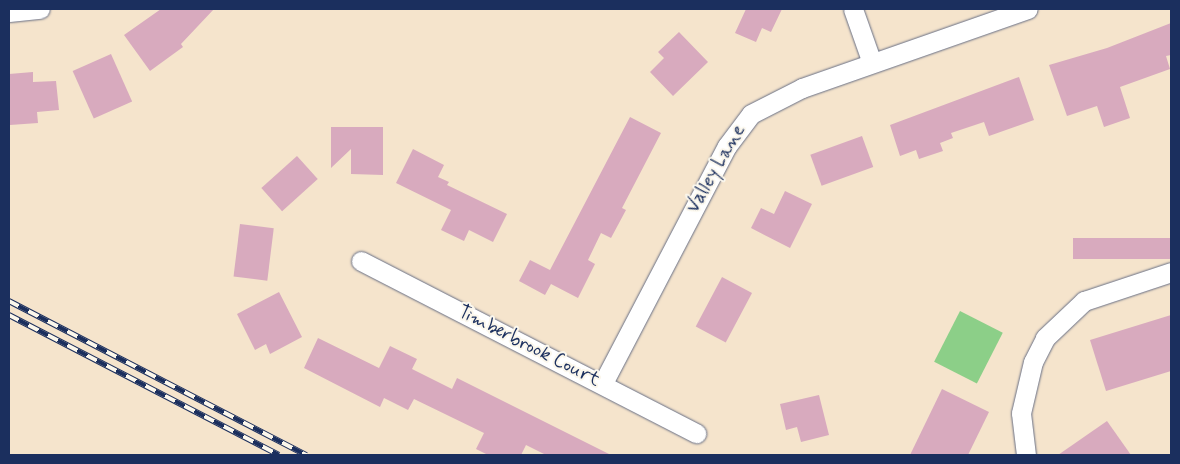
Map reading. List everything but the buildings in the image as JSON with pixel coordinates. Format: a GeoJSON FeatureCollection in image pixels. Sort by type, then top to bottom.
{"type":"FeatureCollection","features":[{"type":"Feature","properties":{"kind":"street"},"geometry":{"type":"LineString","coordinates":[[9,12],[40,9]]}},
{"type":"Feature","properties":{"kind":"street"},"geometry":{"type":"LineString","coordinates":[[853,9],[872,63]]}},
{"type":"Feature","properties":{"kind":"street","name":"Valley Lane"},"geometry":{"type":"LineString","coordinates":[[603,383],[684,224],[743,121],[775,100],[872,63],[1028,9]]}},
{"type":"Feature","properties":{"kind":"street","name":"Timberbrook Court"},"geometry":{"type":"LineString","coordinates":[[361,261],[603,383],[696,433]]}},
{"type":"Feature","properties":{"kind":"street"},"geometry":{"type":"LineString","coordinates":[[1026,455],[1022,413],[1033,362],[1045,338],[1084,301],[1171,272]]}},
{"type":"Feature","properties":{"kind":"green space"},"geometry":{"type":"Polygon","coordinates":[[[960,311],[1003,333],[977,384],[934,362],[960,311]]]}},
{"type":"Feature","properties":{"kind":"railway"},"geometry":{"type":"LineString","coordinates":[[9,301],[306,455]]}},
{"type":"Feature","properties":{"kind":"railway"},"geometry":{"type":"LineString","coordinates":[[9,315],[279,455]]}}]}
